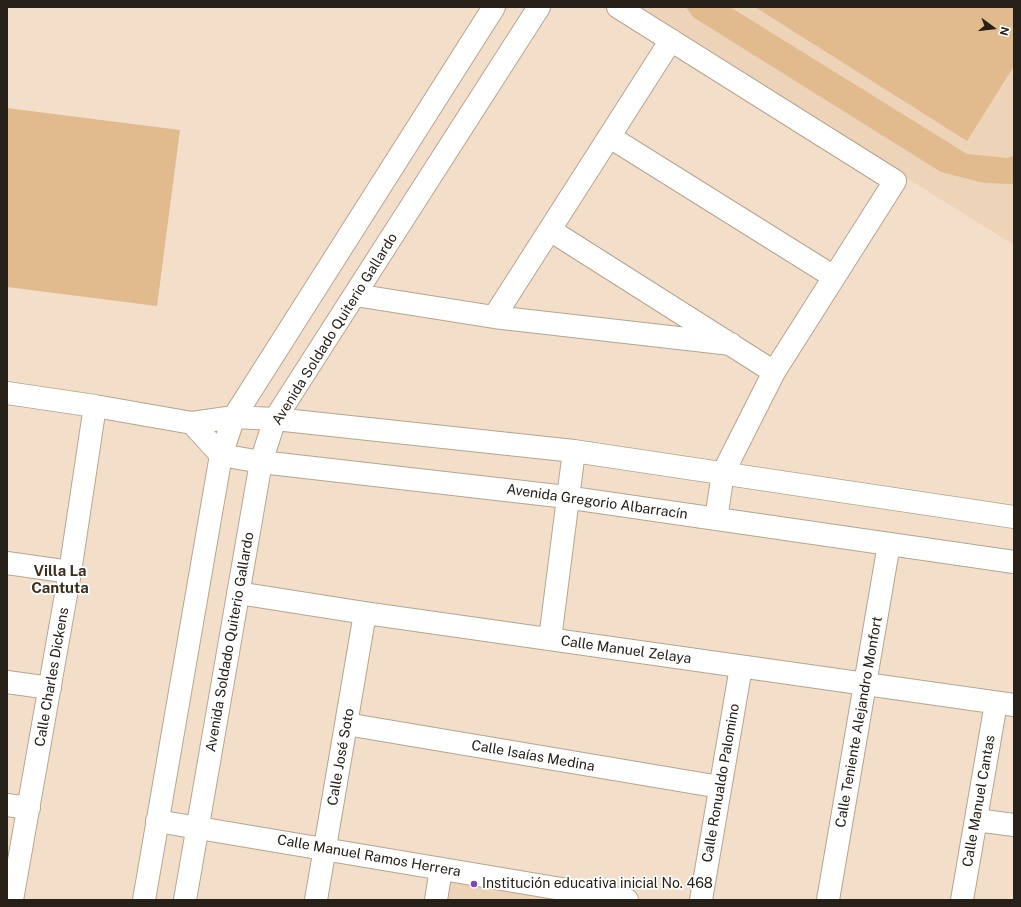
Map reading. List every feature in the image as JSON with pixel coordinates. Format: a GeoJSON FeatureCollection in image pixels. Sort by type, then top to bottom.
{"type":"FeatureCollection","features":[{"type":"Feature","properties":{"kind":"street"},"geometry":{"type":"LineString","coordinates":[[144,900],[221,455],[234,417],[494,7]]}},
{"type":"Feature","properties":{"kind":"street","name":"Avenida Soldado Quiterio Gallardo"},"geometry":{"type":"LineString","coordinates":[[185,900],[261,462],[275,419],[539,7]]}},
{"type":"Feature","properties":{"kind":"street"},"geometry":{"type":"LineString","coordinates":[[618,7],[895,181],[774,372],[723,473],[716,519]]}},
{"type":"Feature","properties":{"kind":"street"},"geometry":{"type":"LineString","coordinates":[[494,317],[671,40]]}},
{"type":"Feature","properties":{"kind":"street"},"geometry":{"type":"LineString","coordinates":[[610,137],[834,277]]}},
{"type":"Feature","properties":{"kind":"street"},"geometry":{"type":"LineString","coordinates":[[550,230],[774,372]]}},
{"type":"Feature","properties":{"kind":"street"},"geometry":{"type":"LineString","coordinates":[[355,295],[494,317],[731,344]]}},
{"type":"Feature","properties":{"kind":"street"},"geometry":{"type":"LineString","coordinates":[[7,394],[95,406],[192,423],[234,417],[275,419],[574,451],[1014,517]]}},
{"type":"Feature","properties":{"kind":"street","name":"Calle Charles Dickens"},"geometry":{"type":"LineString","coordinates":[[12,900],[70,572],[95,406]]}},
{"type":"Feature","properties":{"kind":"street"},"geometry":{"type":"LineString","coordinates":[[192,423],[221,455]]}},
{"type":"Feature","properties":{"kind":"street"},"geometry":{"type":"LineString","coordinates":[[550,639],[570,497],[574,451]]}},
{"type":"Feature","properties":{"kind":"street","name":"Avenida Gregorio Albarracín"},"geometry":{"type":"LineString","coordinates":[[221,455],[261,462],[570,497],[1014,562]]}},
{"type":"Feature","properties":{"kind":"street","name":"Calle Teniente Alejandro Monfort"},"geometry":{"type":"LineString","coordinates":[[828,900],[889,544]]}},
{"type":"Feature","properties":{"kind":"street"},"geometry":{"type":"LineString","coordinates":[[7,563],[70,572]]}},
{"type":"Feature","properties":{"kind":"street","name":"Calle Manuel Zelaya"},"geometry":{"type":"LineString","coordinates":[[238,593],[365,613],[1005,704]]}},
{"type":"Feature","properties":{"kind":"street","name":"Calle José Soto"},"geometry":{"type":"LineString","coordinates":[[316,900],[365,613]]}},
{"type":"Feature","properties":{"kind":"street","name":"Calle Ronualdo Palomino"},"geometry":{"type":"LineString","coordinates":[[701,900],[741,667]]}},
{"type":"Feature","properties":{"kind":"street"},"geometry":{"type":"LineString","coordinates":[[7,682],[50,688]]}},
{"type":"Feature","properties":{"kind":"street","name":"Calle Manuel Cantas"},"geometry":{"type":"LineString","coordinates":[[962,900],[976,820],[1005,704]]}},
{"type":"Feature","properties":{"kind":"street","name":"Calle Isaías Medina"},"geometry":{"type":"LineString","coordinates":[[346,724],[720,787]]}},
{"type":"Feature","properties":{"kind":"street"},"geometry":{"type":"LineString","coordinates":[[7,805],[29,808]]}},
{"type":"Feature","properties":{"kind":"street"},"geometry":{"type":"LineString","coordinates":[[976,820],[1014,825]]}},
{"type":"Feature","properties":{"kind":"street","name":"Calle Manuel Ramos Herrera"},"geometry":{"type":"LineString","coordinates":[[158,821],[628,900]]}},
{"type":"Feature","properties":{"kind":"street"},"geometry":{"type":"LineString","coordinates":[[436,900],[441,869]]}},
{"type":"Feature","properties":{"kind":"shaded area"},"geometry":{"type":"Polygon","coordinates":[[[633,7],[1014,7],[1014,245],[633,7]]]}},
{"type":"Feature","properties":{"kind":"shaded area"},"geometry":{"type":"Polygon","coordinates":[[[686,7],[730,7],[967,154],[1007,158],[1014,156],[1014,184],[984,183],[941,172],[693,17],[686,7]]]}},
{"type":"Feature","properties":{"kind":"shaded area"},"geometry":{"type":"Polygon","coordinates":[[[755,7],[1014,7],[1014,66],[967,141],[755,7]]]}},
{"type":"Feature","properties":{"kind":"shaded area"},"geometry":{"type":"Polygon","coordinates":[[[7,108],[180,130],[157,306],[7,287],[7,108]]]}},
{"type":"Feature","properties":{"kind":"shaded area","name":"Institución educativa inicial No. 468"},"geometry":{"type":"Polygon","coordinates":[[[447,875],[559,894],[558,900],[443,900],[447,875]]]}},
{"type":"Feature","properties":{"kind":"place","name":"Institución educativa inicial No. 468"},"geometry":{"type":"Point","coordinates":[474,884]}},
{"type":"Feature","properties":{"kind":"district","name":"Villa La Cantuta"},"geometry":{"type":"Point","coordinates":[60,580]}}]}
